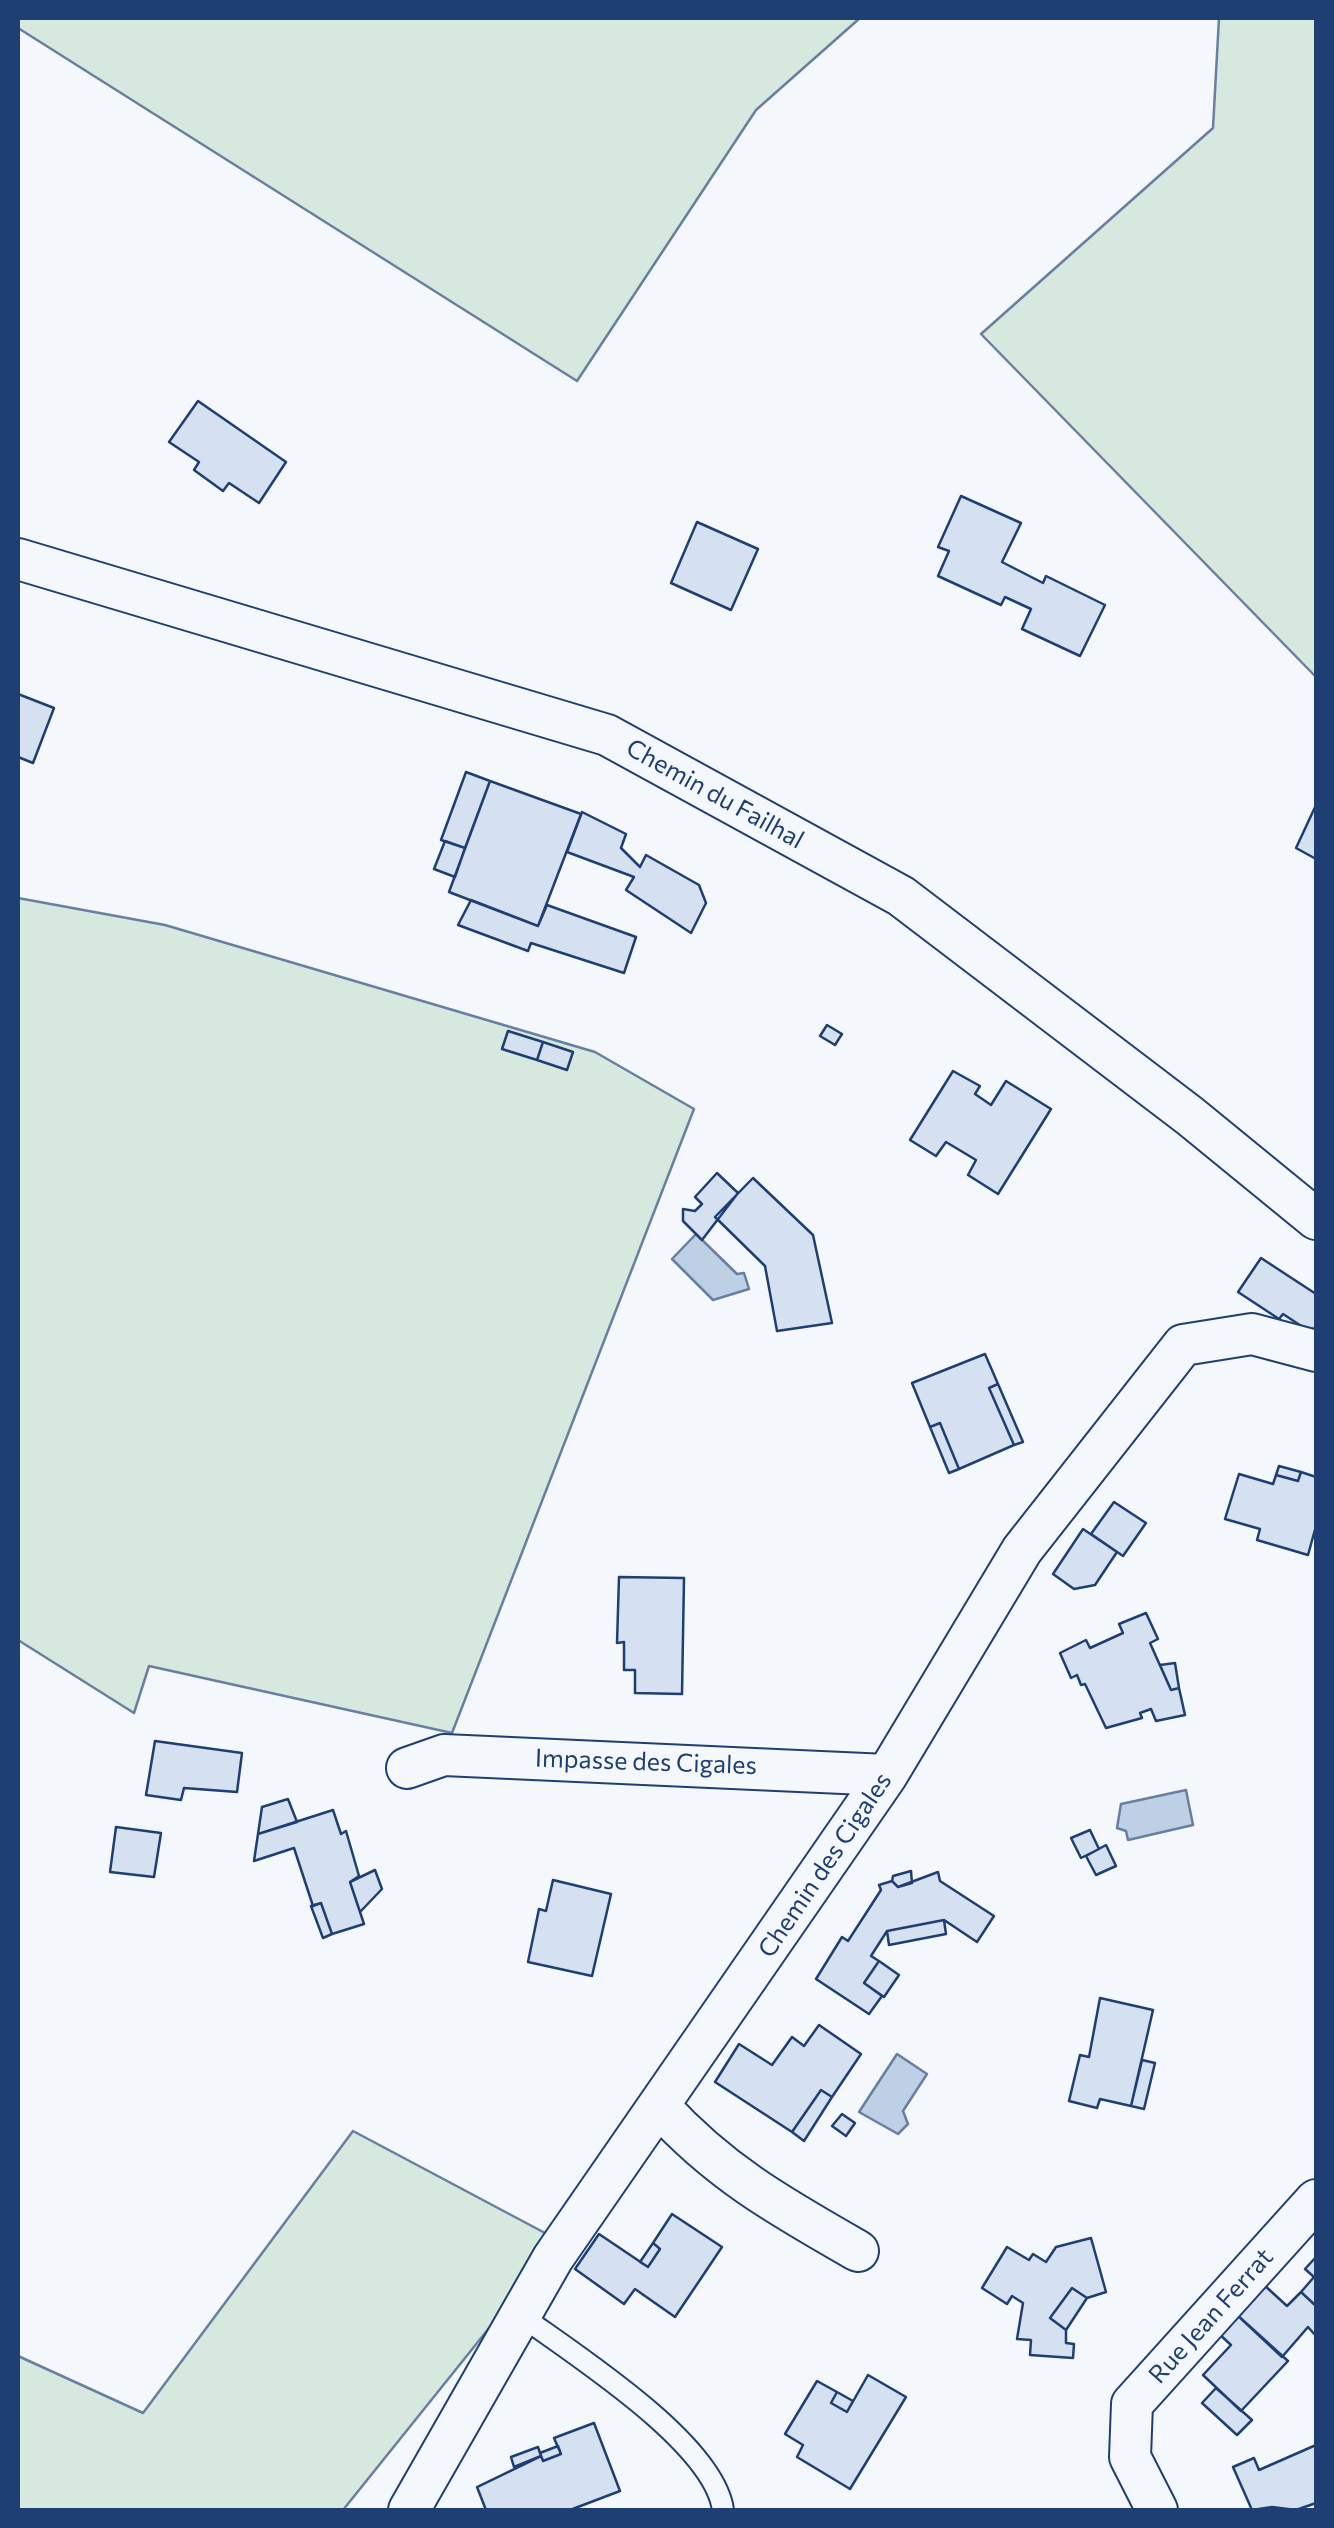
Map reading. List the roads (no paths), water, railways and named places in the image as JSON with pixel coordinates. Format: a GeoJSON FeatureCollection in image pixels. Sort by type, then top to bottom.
{"type":"FeatureCollection","features":[{"type":"Feature","properties":{"kind":"street","name":"Chemin du Failhal"},"geometry":{"type":"LineString","coordinates":[[18,559],[607,734],[901,896],[1175,1104],[1316,1219]]}},
{"type":"Feature","properties":{"kind":"street","name":"Chemin des Cigales"},"geometry":{"type":"LineString","coordinates":[[409,2510],[553,2258],[888,1775],[1022,1550],[1183,1345],[1252,1334],[1316,1351]]}},
{"type":"Feature","properties":{"kind":"street","name":"Impasse des Cigales"},"geometry":{"type":"LineString","coordinates":[[407,1768],[444,1755],[888,1775]]}},
{"type":"Feature","properties":{"kind":"street"},"geometry":{"type":"LineString","coordinates":[[660,2107],[700,2152],[777,2204],[858,2251]]}},
{"type":"Feature","properties":{"kind":"street","name":"Rue Jean Ferrat"},"geometry":{"type":"LineString","coordinates":[[1152,2505],[1130,2457],[1132,2404],[1316,2200]]}},
{"type":"Feature","properties":{"kind":"lane"},"geometry":{"type":"LineString","coordinates":[[520,2316],[633,2398],[700,2459],[723,2510]]}},
{"type":"Feature","properties":{"kind":"water"},"geometry":{"type":"Polygon","coordinates":[[[696,1234],[737,1274],[744,1273],[749,1289],[713,1300],[672,1259],[696,1234]]]}},
{"type":"Feature","properties":{"kind":"water"},"geometry":{"type":"Polygon","coordinates":[[[1186,1790],[1193,1825],[1128,1840],[1126,1831],[1117,1828],[1121,1804],[1186,1790]]]}},
{"type":"Feature","properties":{"kind":"water"},"geometry":{"type":"Polygon","coordinates":[[[897,2054],[927,2074],[903,2111],[908,2124],[898,2134],[859,2112],[897,2054]]]}}]}
